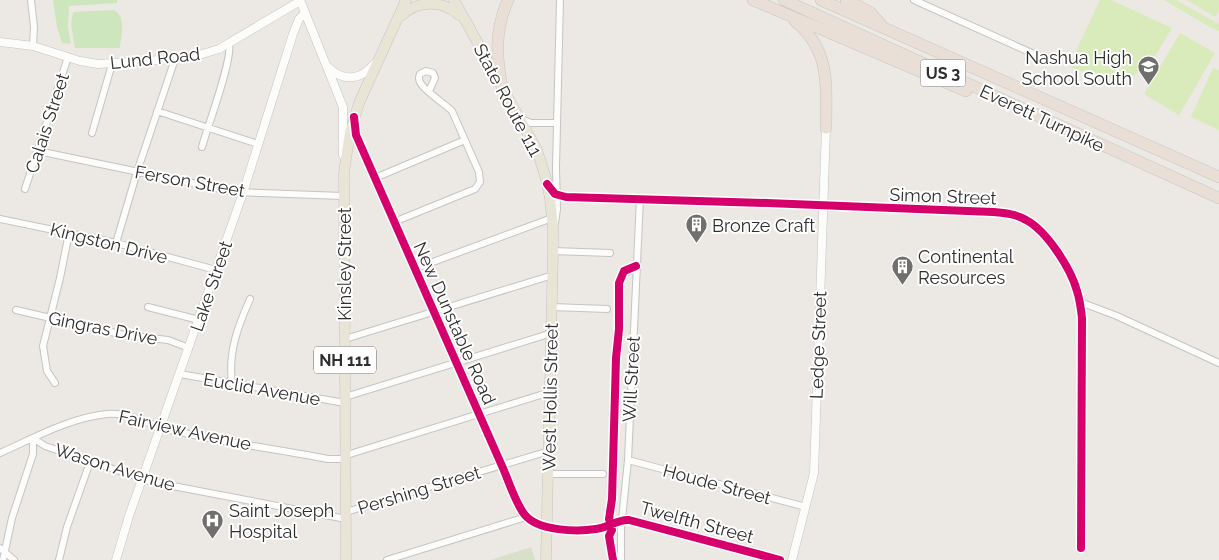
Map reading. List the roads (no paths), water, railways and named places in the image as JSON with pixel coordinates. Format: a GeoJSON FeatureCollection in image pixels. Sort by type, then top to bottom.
{"type":"FeatureCollection","features":[{"type":"Feature","properties":{"kind":"highway"},"geometry":{"type":"LineString","coordinates":[[502,87],[497,40],[508,0]]}},
{"type":"Feature","properties":{"kind":"highway"},"geometry":{"type":"LineString","coordinates":[[754,0],[956,87],[1103,146]]}},
{"type":"Feature","properties":{"kind":"highway","name":"Everett Turnpike"},"geometry":{"type":"LineString","coordinates":[[784,0],[1219,198]]}},
{"type":"Feature","properties":{"kind":"highway","name":"Everett Turnpike"},"geometry":{"type":"LineString","coordinates":[[820,0],[1219,177]]}},
{"type":"Feature","properties":{"kind":"highway"},"geometry":{"type":"LineString","coordinates":[[846,0],[870,12],[885,29]]}},
{"type":"Feature","properties":{"kind":"highway"},"geometry":{"type":"LineString","coordinates":[[785,14],[810,36],[823,61],[826,78],[826,128]]}},
{"type":"Feature","properties":{"kind":"main road","name":"NH 111"},"geometry":{"type":"LineString","coordinates":[[347,148],[354,117],[364,89],[406,0]]}},
{"type":"Feature","properties":{"kind":"main road"},"geometry":{"type":"LineString","coordinates":[[394,25],[411,6],[423,1],[433,0],[442,2],[452,8],[470,30]]}},
{"type":"Feature","properties":{"kind":"main road","name":"State Route 111"},"geometry":{"type":"LineString","coordinates":[[454,0],[520,118],[538,155],[547,184],[553,232]]}},
{"type":"Feature","properties":{"kind":"main road","name":"Kinsley Street"},"geometry":{"type":"LineString","coordinates":[[346,560],[343,196],[347,148]]}},
{"type":"Feature","properties":{"kind":"main road","name":"West Hollis Street"},"geometry":{"type":"LineString","coordinates":[[546,560],[553,232]]}},
{"type":"Feature","properties":{"kind":"street"},"geometry":{"type":"LineString","coordinates":[[31,0],[34,27],[33,46]]}},
{"type":"Feature","properties":{"kind":"street","name":"West Hollis Street"},"geometry":{"type":"LineString","coordinates":[[553,232],[557,213],[560,0]]}},
{"type":"Feature","properties":{"kind":"street"},"geometry":{"type":"LineString","coordinates":[[914,0],[1045,59]]}},
{"type":"Feature","properties":{"kind":"street"},"geometry":{"type":"LineString","coordinates":[[300,1],[344,109],[344,172]]}},
{"type":"Feature","properties":{"kind":"street","name":"Lund Road"},"geometry":{"type":"LineString","coordinates":[[0,42],[33,46],[88,63],[112,64],[175,59],[204,54],[229,44],[300,1]]}},
{"type":"Feature","properties":{"kind":"street","name":"Lake Street"},"geometry":{"type":"LineString","coordinates":[[116,560],[129,516],[243,193],[297,24],[301,16],[305,14]]}},
{"type":"Feature","properties":{"kind":"street"},"geometry":{"type":"LineString","coordinates":[[202,147],[227,65],[230,50],[229,44]]}},
{"type":"Feature","properties":{"kind":"street"},"geometry":{"type":"LineString","coordinates":[[327,66],[342,77],[359,77],[370,68],[384,47]]}},
{"type":"Feature","properties":{"kind":"street","name":"Calais Street"},"geometry":{"type":"LineString","coordinates":[[25,190],[68,57]]}},
{"type":"Feature","properties":{"kind":"street"},"geometry":{"type":"LineString","coordinates":[[116,243],[137,172],[175,59]]}},
{"type":"Feature","properties":{"kind":"street"},"geometry":{"type":"LineString","coordinates":[[92,134],[112,64]]}},
{"type":"Feature","properties":{"kind":"street"},"geometry":{"type":"LineString","coordinates":[[394,222],[478,186],[480,182],[479,172],[452,111],[429,91]]}},
{"type":"Feature","properties":{"kind":"street"},"geometry":{"type":"LineString","coordinates":[[157,112],[258,144]]}},
{"type":"Feature","properties":{"kind":"street","name":"New Dunstable Road"},"geometry":{"type":"LineString","coordinates":[[354,117],[354,131],[358,141],[526,517]]}},
{"type":"Feature","properties":{"kind":"street"},"geometry":{"type":"LineString","coordinates":[[520,118],[531,123],[557,123]]}},
{"type":"Feature","properties":{"kind":"street","name":"Ledge Street"},"geometry":{"type":"LineString","coordinates":[[792,560],[813,479],[826,128]]}},
{"type":"Feature","properties":{"kind":"street"},"geometry":{"type":"LineString","coordinates":[[375,178],[465,140]]}},
{"type":"Feature","properties":{"kind":"street"},"geometry":{"type":"LineString","coordinates":[[347,148],[358,141]]}},
{"type":"Feature","properties":{"kind":"street","name":"Ferson Street"},"geometry":{"type":"LineString","coordinates":[[38,151],[243,193],[343,196]]}},
{"type":"Feature","properties":{"kind":"street"},"geometry":{"type":"LineString","coordinates":[[547,184],[557,194]]}},
{"type":"Feature","properties":{"kind":"street","name":"Simon Street"},"geometry":{"type":"LineString","coordinates":[[557,194],[566,197],[640,198],[993,212],[1016,215],[1037,228],[1057,251],[1074,282],[1080,302],[1082,336],[1081,548]]}},
{"type":"Feature","properties":{"kind":"street","name":"Will Street"},"geometry":{"type":"LineString","coordinates":[[621,560],[628,460],[640,198]]}},
{"type":"Feature","properties":{"kind":"street"},"geometry":{"type":"LineString","coordinates":[[414,269],[552,218]]}},
{"type":"Feature","properties":{"kind":"street","name":"Kingston Drive"},"geometry":{"type":"LineString","coordinates":[[0,219],[116,243],[216,270]]}},
{"type":"Feature","properties":{"kind":"street"},"geometry":{"type":"LineString","coordinates":[[55,383],[47,371],[42,349],[69,233]]}},
{"type":"Feature","properties":{"kind":"street"},"geometry":{"type":"LineString","coordinates":[[553,251],[610,253]]}},
{"type":"Feature","properties":{"kind":"street"},"geometry":{"type":"LineString","coordinates":[[345,339],[553,275]]}},
{"type":"Feature","properties":{"kind":"street"},"geometry":{"type":"LineString","coordinates":[[232,383],[231,349],[250,299]]}},
{"type":"Feature","properties":{"kind":"street"},"geometry":{"type":"LineString","coordinates":[[1080,302],[1117,316],[1219,362]]}},
{"type":"Feature","properties":{"kind":"street"},"geometry":{"type":"LineString","coordinates":[[552,307],[607,309]]}},
{"type":"Feature","properties":{"kind":"street"},"geometry":{"type":"LineString","coordinates":[[148,308],[199,320]]}},
{"type":"Feature","properties":{"kind":"street","name":"Gingras Drive"},"geometry":{"type":"LineString","coordinates":[[16,310],[135,337],[168,340],[189,348]]}},
{"type":"Feature","properties":{"kind":"street"},"geometry":{"type":"LineString","coordinates":[[345,400],[552,333]]}},
{"type":"Feature","properties":{"kind":"street","name":"Euclid Avenue"},"geometry":{"type":"LineString","coordinates":[[180,374],[345,400]]}},
{"type":"Feature","properties":{"kind":"street"},"geometry":{"type":"LineString","coordinates":[[345,457],[367,448],[550,392]]}},
{"type":"Feature","properties":{"kind":"street","name":"Fairview Avenue"},"geometry":{"type":"LineString","coordinates":[[0,453],[66,424],[106,414],[124,415],[161,427],[328,459],[341,460],[345,457]]}},
{"type":"Feature","properties":{"kind":"street"},"geometry":{"type":"LineString","coordinates":[[14,560],[2,554],[33,454],[33,438]]}},
{"type":"Feature","properties":{"kind":"street","name":"Wason Avenue"},"geometry":{"type":"LineString","coordinates":[[33,438],[45,446],[142,480],[346,516]]}},
{"type":"Feature","properties":{"kind":"street","name":"Pershing Street"},"geometry":{"type":"LineString","coordinates":[[346,516],[549,451]]}},
{"type":"Feature","properties":{"kind":"street","name":"Houde Street"},"geometry":{"type":"LineString","coordinates":[[628,460],[806,507]]}},
{"type":"Feature","properties":{"kind":"street"},"geometry":{"type":"LineString","coordinates":[[59,560],[69,522],[90,462]]}},
{"type":"Feature","properties":{"kind":"street"},"geometry":{"type":"LineString","coordinates":[[549,474],[603,474]]}},
{"type":"Feature","properties":{"kind":"street"},"geometry":{"type":"LineString","coordinates":[[387,560],[526,517],[547,528]]}},
{"type":"Feature","properties":{"kind":"street","name":"Twelfth Street"},"geometry":{"type":"LineString","coordinates":[[547,528],[596,529],[623,519],[780,560]]}},
{"type":"Feature","properties":{"kind":"place","name":"Nashua High School South"},"geometry":{"type":"Point","coordinates":[1148,86]}},
{"type":"Feature","properties":{"kind":"place","name":"Bronze Craft"},"geometry":{"type":"Point","coordinates":[696,244]}},
{"type":"Feature","properties":{"kind":"place","name":"Continental Resources"},"geometry":{"type":"Point","coordinates":[902,285]}},
{"type":"Feature","properties":{"kind":"place","name":"Saint Joseph Hospital"},"geometry":{"type":"Point","coordinates":[213,539]}}]}
